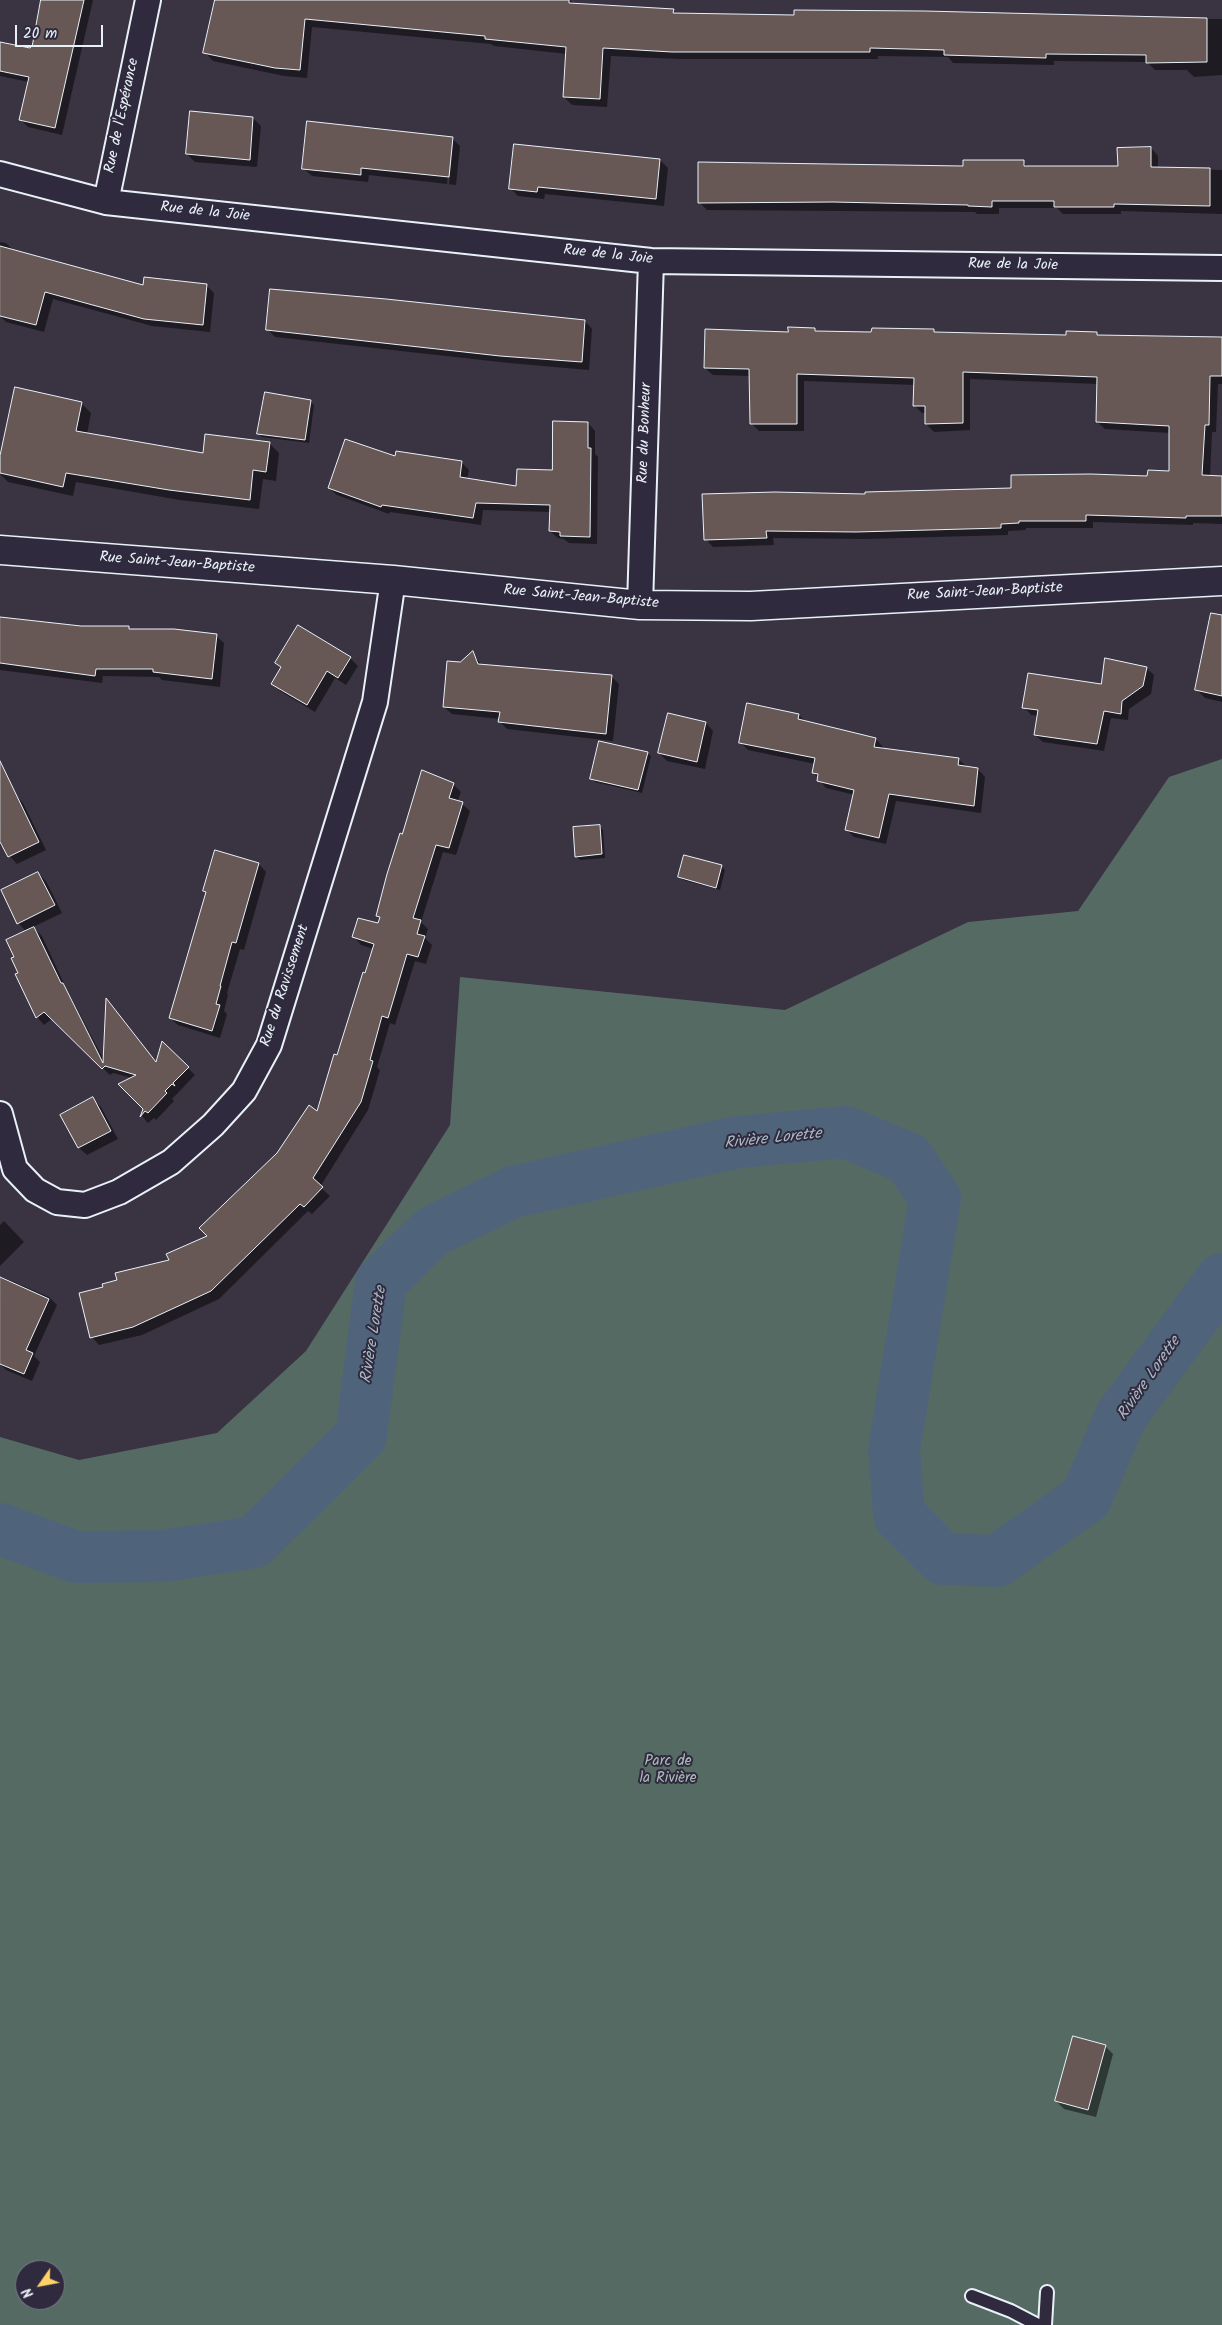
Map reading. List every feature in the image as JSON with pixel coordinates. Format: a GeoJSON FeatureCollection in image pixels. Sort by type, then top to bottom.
{"type":"FeatureCollection","features":[{"type":"Feature","properties":{"kind":"street","name":"Rue de l'Espérance"},"geometry":{"type":"LineString","coordinates":[[106,202],[148,0]]}},
{"type":"Feature","properties":{"kind":"street","name":"Rue de la Joie"},"geometry":{"type":"LineString","coordinates":[[0,174],[106,202],[651,261],[1222,268]]}},
{"type":"Feature","properties":{"kind":"street","name":"Rue du Bonheur"},"geometry":{"type":"LineString","coordinates":[[640,605],[651,261]]}},
{"type":"Feature","properties":{"kind":"street","name":"Rue Saint-Jean-Baptiste"},"geometry":{"type":"LineString","coordinates":[[0,550],[393,580],[640,605],[751,606],[1222,581]]}},
{"type":"Feature","properties":{"kind":"street","name":"Rue du Ravissement"},"geometry":{"type":"LineString","coordinates":[[0,1114],[15,1169],[35,1190],[57,1202],[86,1205],[119,1192],[171,1162],[214,1125],[244,1092],[269,1045],[375,702],[393,580]]}},
{"type":"Feature","properties":{"kind":"lane"},"geometry":{"type":"LineString","coordinates":[[1045,2325],[1047,2292]]}},
{"type":"Feature","properties":{"kind":"lane"},"geometry":{"type":"LineString","coordinates":[[972,2296],[1010,2311],[1038,2325]]}},
{"type":"Feature","properties":{"kind":"green space","name":"Parc de la Rivière"},"geometry":{"type":"Polygon","coordinates":[[[1222,759],[1222,2325],[0,2325],[0,1437],[79,1460],[217,1433],[306,1351],[450,1125],[460,977],[785,1010],[968,922],[1078,911],[1169,777],[1222,759]]]}},
{"type":"Feature","properties":{"kind":"building"},"geometry":{"type":"Polygon","coordinates":[[[41,0],[84,0],[55,128],[19,120],[29,77],[0,71],[0,42],[30,48],[32,46],[41,0]]]}},
{"type":"Feature","properties":{"kind":"building"},"geometry":{"type":"Polygon","coordinates":[[[215,0],[569,0],[569,3],[674,9],[673,13],[794,15],[794,10],[924,11],[1207,18],[1207,62],[1146,63],[1146,55],[1046,54],[1046,58],[944,55],[944,50],[870,48],[870,52],[672,52],[603,48],[600,99],[563,97],[566,47],[485,39],[485,36],[305,19],[300,70],[275,68],[203,53],[215,0]]]}},
{"type":"Feature","properties":{"kind":"building"},"geometry":{"type":"Polygon","coordinates":[[[190,111],[253,117],[250,160],[186,154],[190,111]]]}},
{"type":"Feature","properties":{"kind":"building"},"geometry":{"type":"Polygon","coordinates":[[[307,121],[453,137],[449,177],[361,168],[361,175],[302,169],[307,121]]]}},
{"type":"Feature","properties":{"kind":"building"},"geometry":{"type":"Polygon","coordinates":[[[514,144],[660,159],[656,199],[538,187],[537,192],[509,189],[514,144]]]}},
{"type":"Feature","properties":{"kind":"building"},"geometry":{"type":"Polygon","coordinates":[[[1151,147],[1151,167],[1210,168],[1210,206],[1114,204],[1114,207],[1054,207],[1054,201],[992,201],[992,207],[833,202],[698,203],[698,162],[963,166],[963,160],[1024,160],[1024,166],[1118,166],[1117,148],[1151,147]]]}},
{"type":"Feature","properties":{"kind":"building"},"geometry":{"type":"Polygon","coordinates":[[[0,246],[143,285],[144,277],[207,284],[203,325],[144,319],[45,292],[36,325],[0,316],[0,246]]]}},
{"type":"Feature","properties":{"kind":"building"},"geometry":{"type":"Polygon","coordinates":[[[270,289],[585,320],[582,362],[500,356],[266,330],[270,289]]]}},
{"type":"Feature","properties":{"kind":"building"},"geometry":{"type":"Polygon","coordinates":[[[788,327],[815,328],[815,331],[871,332],[872,328],[934,329],[934,332],[1066,335],[1066,331],[1097,332],[1097,335],[1222,337],[1222,376],[1210,376],[1209,425],[1205,425],[1202,475],[1222,476],[1222,516],[1186,516],[1186,518],[1086,515],[1086,521],[1019,521],[1019,523],[1001,524],[1001,528],[856,532],[766,531],[767,538],[704,540],[702,494],[775,492],[865,494],[865,492],[1011,488],[1011,475],[1091,474],[1147,476],[1148,470],[1169,471],[1169,426],[1096,422],[1097,377],[963,372],[963,423],[925,424],[925,406],[913,406],[914,378],[797,374],[797,424],[750,424],[749,369],[704,368],[705,329],[788,332],[788,327]]]}},
{"type":"Feature","properties":{"kind":"building"},"geometry":{"type":"Polygon","coordinates":[[[15,387],[82,402],[76,431],[203,453],[205,434],[270,442],[266,472],[253,470],[250,500],[169,490],[66,473],[63,487],[0,473],[0,456],[15,387]]]}},
{"type":"Feature","properties":{"kind":"building"},"geometry":{"type":"Polygon","coordinates":[[[265,392],[311,400],[305,440],[257,434],[265,392]]]}},
{"type":"Feature","properties":{"kind":"building"},"geometry":{"type":"Polygon","coordinates":[[[553,421],[588,422],[588,448],[591,448],[590,537],[560,536],[560,532],[549,531],[550,505],[476,503],[473,518],[382,505],[381,507],[328,488],[345,439],[395,456],[396,451],[462,461],[460,477],[516,486],[517,469],[552,470],[553,421]]]}},
{"type":"Feature","properties":{"kind":"building"},"geometry":{"type":"Polygon","coordinates":[[[1211,613],[1222,615],[1222,696],[1195,690],[1211,613]]]}},
{"type":"Feature","properties":{"kind":"building"},"geometry":{"type":"Polygon","coordinates":[[[0,617],[81,626],[129,626],[129,629],[174,629],[217,634],[212,679],[153,672],[153,669],[96,669],[95,676],[0,663],[0,617]]]}},
{"type":"Feature","properties":{"kind":"building"},"geometry":{"type":"Polygon","coordinates":[[[298,625],[351,657],[338,678],[327,671],[307,705],[271,684],[281,667],[275,663],[298,625]]]}},
{"type":"Feature","properties":{"kind":"building"},"geometry":{"type":"Polygon","coordinates":[[[473,651],[478,664],[612,675],[606,734],[498,722],[500,712],[443,707],[447,661],[460,662],[473,651]]]}},
{"type":"Feature","properties":{"kind":"building"},"geometry":{"type":"Polygon","coordinates":[[[1105,658],[1147,667],[1143,686],[1122,701],[1121,714],[1104,711],[1097,744],[1034,735],[1038,710],[1022,708],[1028,673],[1101,684],[1105,658]]]}},
{"type":"Feature","properties":{"kind":"building"},"geometry":{"type":"Polygon","coordinates":[[[747,703],[799,714],[798,719],[876,738],[874,747],[959,758],[958,765],[978,768],[974,806],[889,794],[879,838],[845,830],[854,790],[817,781],[818,774],[812,773],[815,758],[739,743],[747,703]]]}},
{"type":"Feature","properties":{"kind":"building"},"geometry":{"type":"Polygon","coordinates":[[[668,713],[706,722],[697,762],[658,753],[668,713]]]}},
{"type":"Feature","properties":{"kind":"building"},"geometry":{"type":"Polygon","coordinates":[[[599,741],[648,752],[638,790],[590,779],[599,741]]]}},
{"type":"Feature","properties":{"kind":"building"},"geometry":{"type":"Polygon","coordinates":[[[0,761],[39,842],[8,857],[0,842],[0,761]]]}},
{"type":"Feature","properties":{"kind":"building"},"geometry":{"type":"Polygon","coordinates":[[[422,770],[454,783],[449,798],[463,802],[449,848],[436,845],[413,918],[421,920],[417,934],[425,936],[418,957],[407,954],[388,1018],[382,1016],[370,1060],[373,1061],[361,1102],[313,1178],[323,1187],[304,1207],[300,1204],[211,1291],[133,1327],[90,1338],[79,1293],[103,1287],[102,1284],[117,1280],[115,1273],[169,1260],[166,1254],[207,1236],[199,1228],[277,1153],[309,1105],[317,1111],[334,1054],[337,1055],[363,972],[365,973],[374,944],[352,937],[358,918],[378,923],[380,917],[376,916],[387,874],[422,770]]]}},
{"type":"Feature","properties":{"kind":"building"},"geometry":{"type":"Polygon","coordinates":[[[600,825],[602,854],[575,857],[573,827],[600,825]]]}},
{"type":"Feature","properties":{"kind":"building"},"geometry":{"type":"Polygon","coordinates":[[[215,850],[259,863],[236,943],[232,942],[216,1004],[220,1005],[212,1031],[169,1018],[206,892],[203,891],[215,850]]]}},
{"type":"Feature","properties":{"kind":"building"},"geometry":{"type":"Polygon","coordinates":[[[684,855],[722,865],[716,888],[678,877],[684,855]]]}},
{"type":"Feature","properties":{"kind":"building"},"geometry":{"type":"Polygon","coordinates":[[[38,872],[55,905],[17,924],[1,890],[38,872]]]}},
{"type":"Feature","properties":{"kind":"building"},"geometry":{"type":"Polygon","coordinates":[[[34,927],[103,1063],[106,998],[156,1062],[162,1041],[189,1067],[173,1083],[175,1086],[172,1084],[165,1091],[167,1093],[148,1113],[145,1111],[140,1117],[143,1109],[118,1084],[136,1075],[105,1066],[102,1069],[44,1012],[36,1018],[15,974],[18,973],[11,958],[14,957],[6,940],[34,927]]]}},
{"type":"Feature","properties":{"kind":"building"},"geometry":{"type":"Polygon","coordinates":[[[93,1097],[111,1131],[78,1148],[60,1115],[93,1097]]]}},
{"type":"Feature","properties":{"kind":"building"},"geometry":{"type":"Polygon","coordinates":[[[0,1277],[49,1299],[26,1350],[33,1353],[24,1374],[0,1364],[0,1277]]]}},
{"type":"Feature","properties":{"kind":"building"},"geometry":{"type":"Polygon","coordinates":[[[1073,2036],[1106,2045],[1088,2110],[1055,2101],[1073,2036]]]}},
{"type":"Feature","properties":{"kind":"waterway","name":"Rivière Lorette"},"geometry":{"type":"LineString","coordinates":[[0,1529],[76,1557],[164,1556],[254,1542],[361,1436],[381,1282],[433,1231],[513,1192],[738,1142],[846,1132],[909,1159],[935,1198],[894,1450],[899,1515],[943,1559],[997,1561],[1086,1498],[1121,1416],[1222,1279]]}}]}
